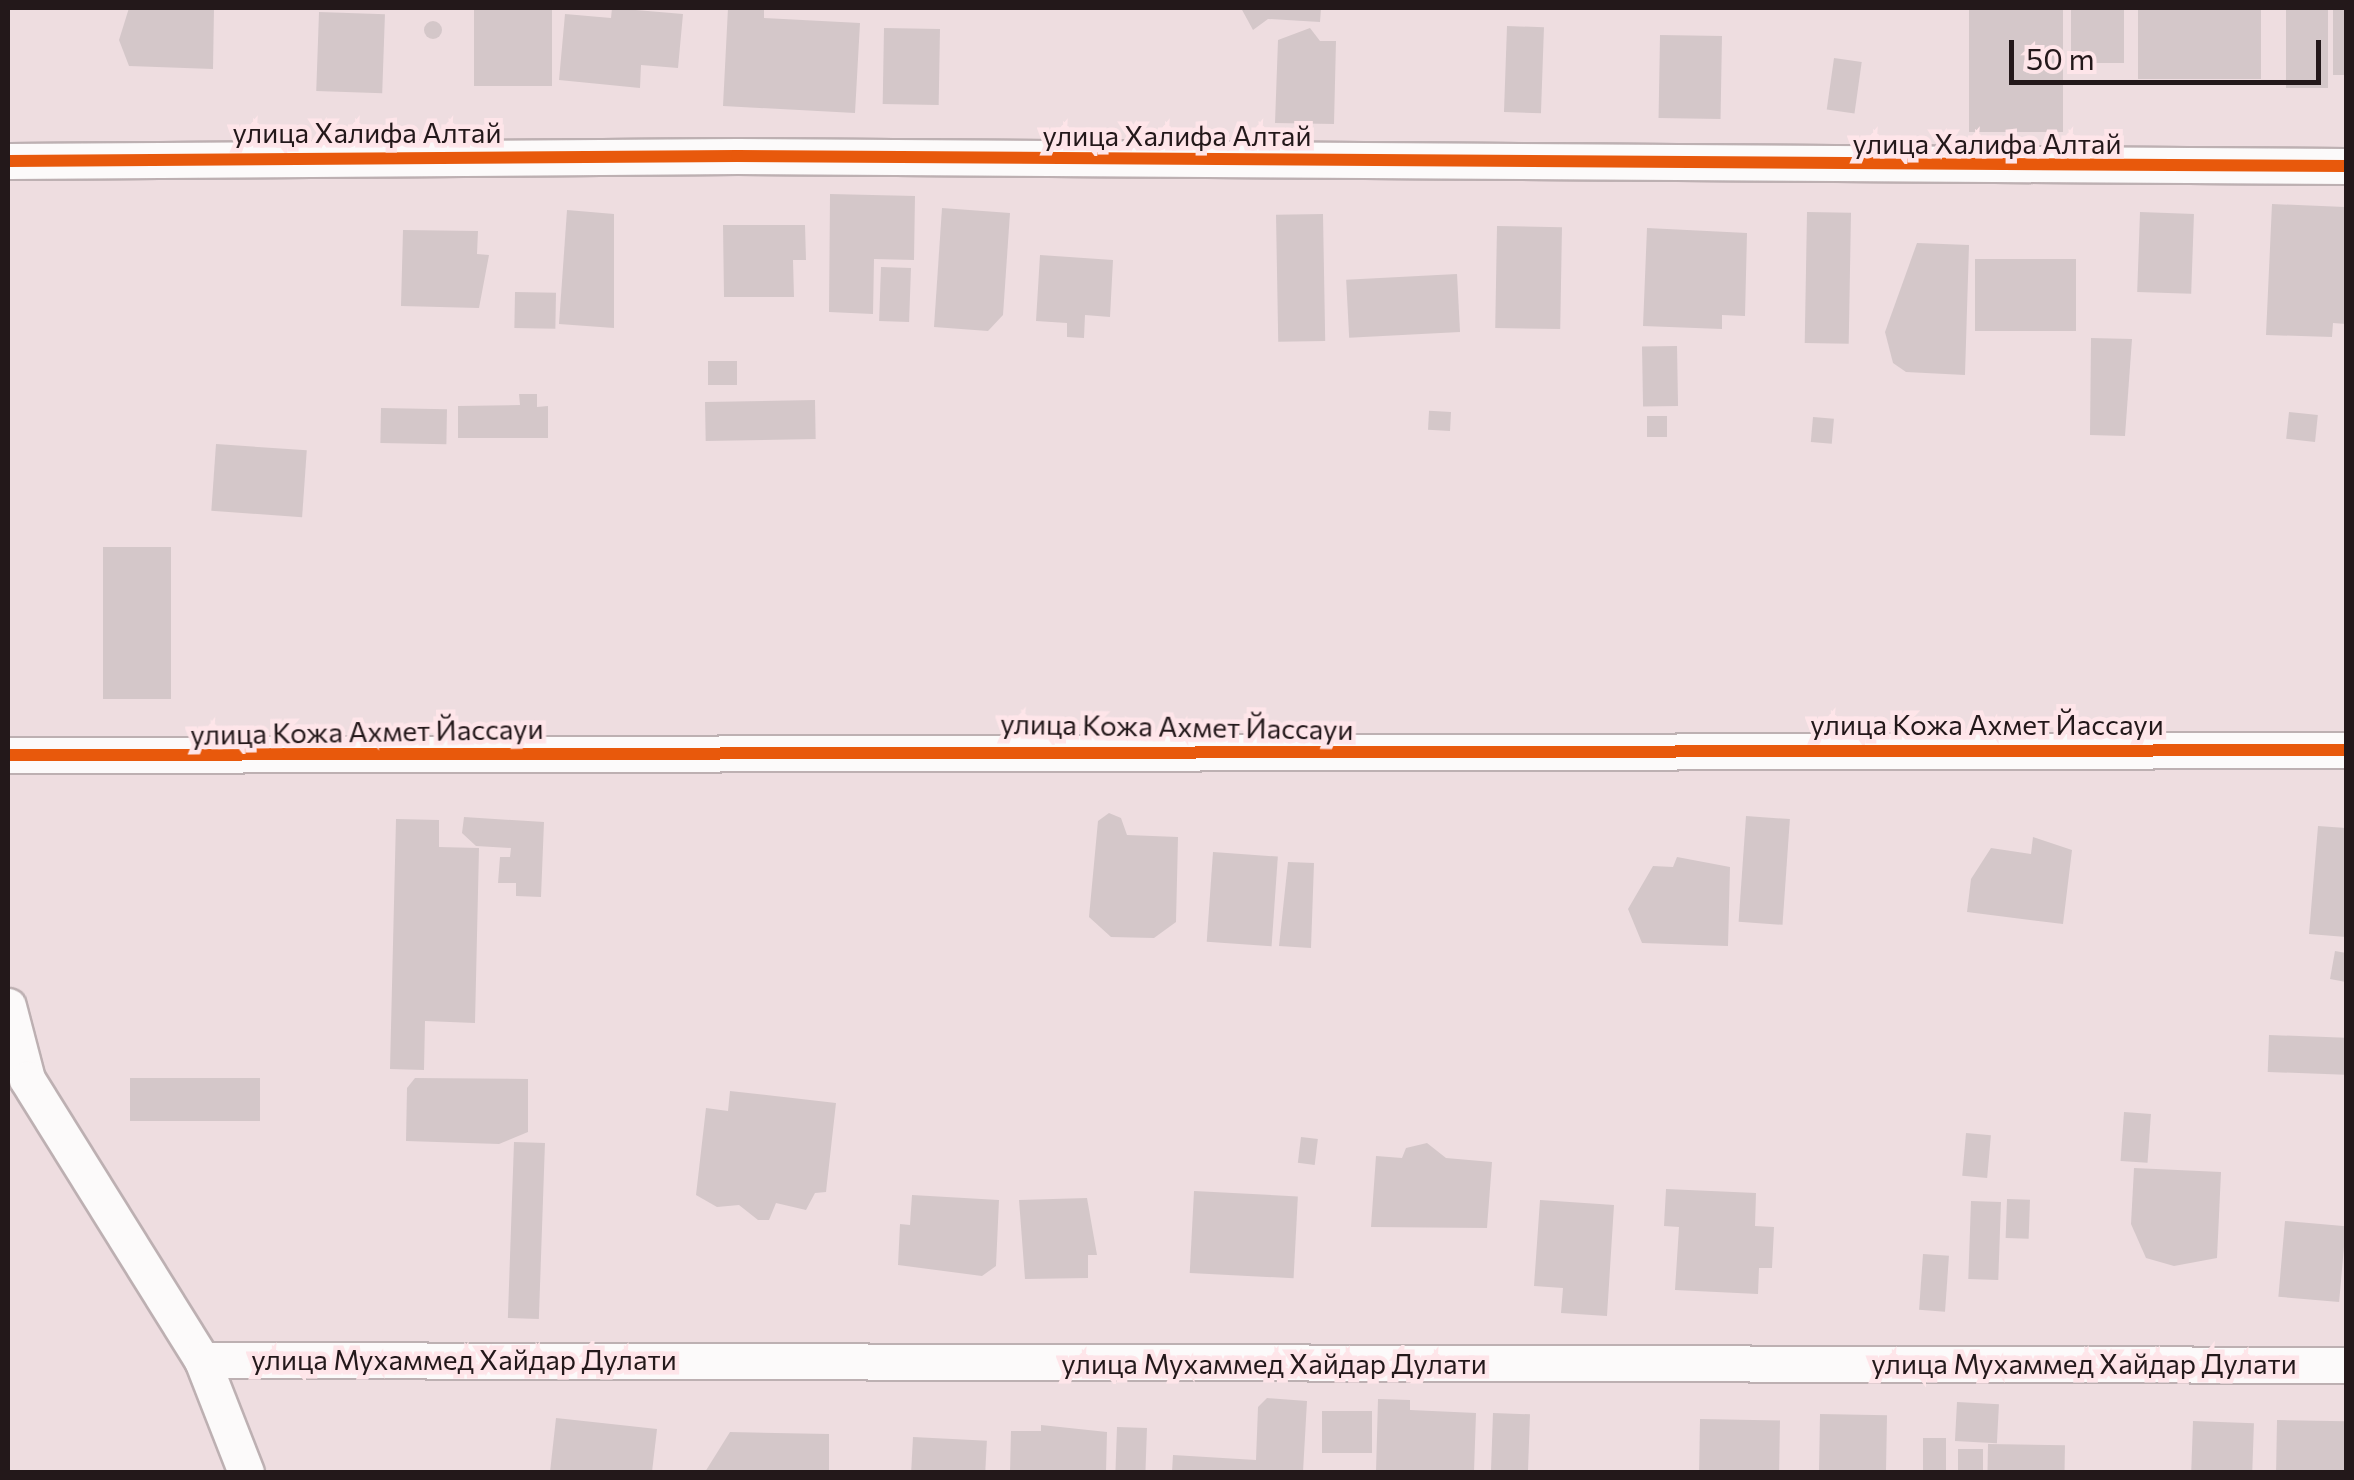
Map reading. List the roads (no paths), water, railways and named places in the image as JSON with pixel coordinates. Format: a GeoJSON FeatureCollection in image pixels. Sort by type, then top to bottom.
{"type":"FeatureCollection","features":[{"type":"Feature","properties":{"kind":"street","name":"улица Халифа Алтай"},"geometry":{"type":"LineString","coordinates":[[8,160],[756,156],[2346,166]]}},
{"type":"Feature","properties":{"kind":"street","name":"улица Кожа Ахмет Йассауи"},"geometry":{"type":"LineString","coordinates":[[8,755],[2346,750]]}},
{"type":"Feature","properties":{"kind":"street"},"geometry":{"type":"LineString","coordinates":[[8,1006],[17,1079],[202,1360],[246,1472]]}},
{"type":"Feature","properties":{"kind":"street","name":"улица Мухаммед Хайдар Дулати"},"geometry":{"type":"LineString","coordinates":[[202,1360],[2346,1365]]}}]}
